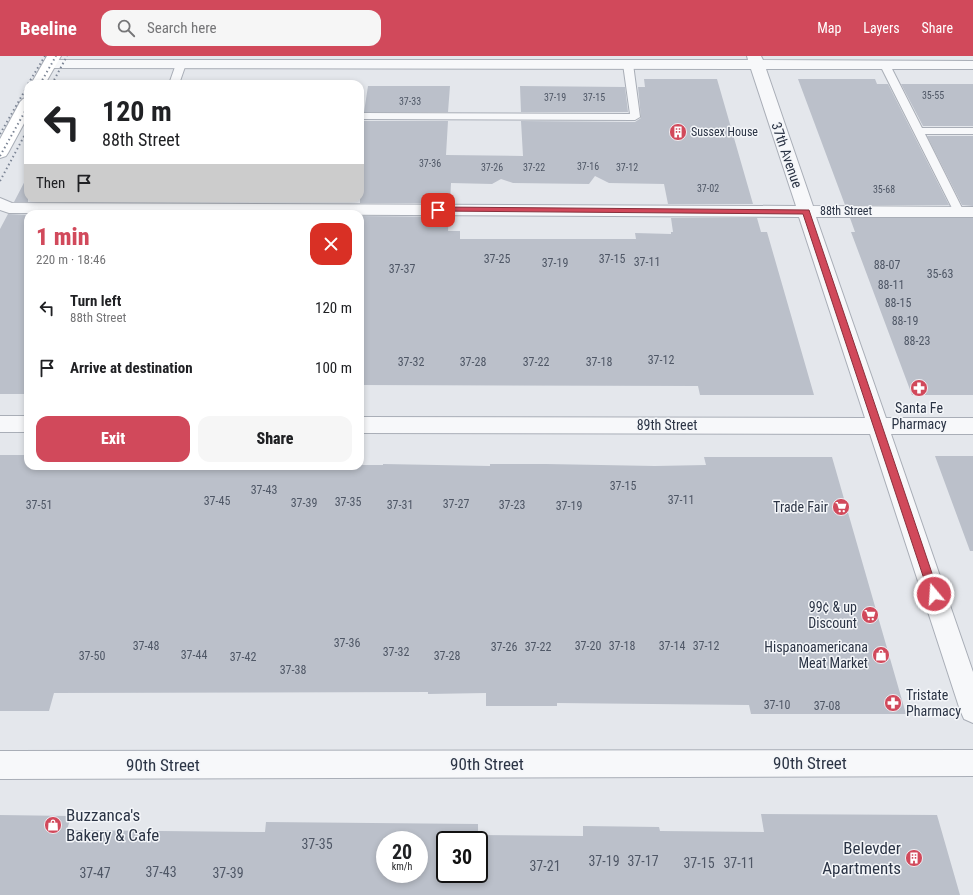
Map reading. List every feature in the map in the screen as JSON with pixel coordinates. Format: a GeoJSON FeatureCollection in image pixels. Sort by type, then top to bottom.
{"type":"FeatureCollection","features":[{"type":"Feature","properties":{"kind":"main road"},"geometry":{"type":"LineString","coordinates":[[40,80],[52,60]]}},
{"type":"Feature","properties":{"kind":"main road"},"geometry":{"type":"LineString","coordinates":[[0,153],[24,109]]}},
{"type":"Feature","properties":{"kind":"street"},"geometry":{"type":"LineString","coordinates":[[52,60],[181,64],[628,64],[755,60],[973,65]]}},
{"type":"Feature","properties":{"kind":"street","name":"37th Avenue"},"geometry":{"type":"LineString","coordinates":[[755,60],[973,710]]}},
{"type":"Feature","properties":{"kind":"street","name":"88th Street"},"geometry":{"type":"LineString","coordinates":[[0,203],[9,208],[966,212]]}},
{"type":"Feature","properties":{"kind":"street"},"geometry":{"type":"LineString","coordinates":[[0,424],[24,424]]}},
{"type":"Feature","properties":{"kind":"street","name":"89th Street"},"geometry":{"type":"LineString","coordinates":[[364,424],[973,426]]}},
{"type":"Feature","properties":{"kind":"street","name":"90th Street"},"geometry":{"type":"LineString","coordinates":[[0,765],[973,763]]}},
{"type":"Feature","properties":{"kind":"lane"},"geometry":{"type":"LineString","coordinates":[[175,80],[181,64]]}},
{"type":"Feature","properties":{"kind":"lane"},"geometry":{"type":"LineString","coordinates":[[364,116],[634,117],[628,64]]}},
{"type":"Feature","properties":{"kind":"lane"},"geometry":{"type":"LineString","coordinates":[[885,64],[918,131],[966,212]]}},
{"type":"Feature","properties":{"kind":"lane"},"geometry":{"type":"LineString","coordinates":[[918,131],[973,131]]}},
{"type":"Feature","properties":{"kind":"building"},"geometry":{"type":"Polygon","coordinates":[[[644,79],[717,79],[753,204],[668,204],[664,184],[609,183],[595,176],[589,184],[513,183],[501,179],[492,184],[451,183],[450,203],[360,203],[364,202],[364,121],[448,121],[446,155],[523,156],[521,121],[635,122],[641,118],[638,87],[645,87],[644,79]]]}},
{"type":"Feature","properties":{"kind":"building"},"geometry":{"type":"Polygon","coordinates":[[[798,79],[875,79],[877,84],[888,84],[949,205],[845,205],[798,79]]]}},
{"type":"Feature","properties":{"kind":"building"},"geometry":{"type":"Polygon","coordinates":[[[901,84],[973,84],[973,126],[923,126],[901,84]]]}},
{"type":"Feature","properties":{"kind":"building"},"geometry":{"type":"Polygon","coordinates":[[[368,86],[450,86],[448,112],[364,112],[368,86]]]}},
{"type":"Feature","properties":{"kind":"building"},"geometry":{"type":"Polygon","coordinates":[[[520,86],[625,87],[628,112],[521,112],[520,86]]]}},
{"type":"Feature","properties":{"kind":"building"},"geometry":{"type":"Polygon","coordinates":[[[927,136],[973,136],[973,206],[962,205],[927,136]]]}},
{"type":"Feature","properties":{"kind":"building"},"geometry":{"type":"Polygon","coordinates":[[[24,183],[24,202],[14,202],[24,183]]]}},
{"type":"Feature","properties":{"kind":"building"},"geometry":{"type":"Polygon","coordinates":[[[8,214],[24,215],[24,394],[0,394],[0,229],[8,214]]]}},
{"type":"Feature","properties":{"kind":"building"},"geometry":{"type":"Polygon","coordinates":[[[364,216],[449,217],[448,231],[460,231],[460,239],[636,239],[635,233],[671,234],[671,232],[673,232],[671,218],[757,218],[761,232],[767,232],[814,395],[700,395],[698,386],[364,385],[364,216]]]}},
{"type":"Feature","properties":{"kind":"building"},"geometry":{"type":"Polygon","coordinates":[[[850,218],[973,218],[973,395],[912,395],[851,232],[855,232],[850,218]]]}},
{"type":"Feature","properties":{"kind":"building"},"geometry":{"type":"Polygon","coordinates":[[[0,455],[24,455],[24,470],[364,470],[364,465],[383,464],[490,466],[490,464],[546,464],[655,466],[706,465],[704,457],[832,457],[906,714],[751,714],[749,705],[557,703],[557,706],[486,706],[486,693],[428,694],[428,692],[54,693],[49,711],[0,711],[0,455]]]}},
{"type":"Feature","properties":{"kind":"building"},"geometry":{"type":"Polygon","coordinates":[[[935,456],[973,456],[973,551],[970,551],[935,456]]]}},
{"type":"Feature","properties":{"kind":"building"},"geometry":{"type":"Polygon","coordinates":[[[761,814],[937,815],[960,895],[0,895],[0,815],[71,816],[67,830],[265,832],[266,822],[478,824],[478,831],[436,831],[436,883],[488,883],[488,835],[583,836],[583,826],[659,827],[660,831],[764,832],[761,814]]]}},
{"type":"Feature","properties":{"kind":"railway"},"geometry":{"type":"LineString","coordinates":[[30,80],[45,56]]}},
{"type":"Feature","properties":{"kind":"railway"},"geometry":{"type":"LineString","coordinates":[[42,80],[56,56]]}},
{"type":"Feature","properties":{"kind":"railway"},"geometry":{"type":"LineString","coordinates":[[54,80],[67,56]]}},
{"type":"Feature","properties":{"kind":"railway"},"geometry":{"type":"LineString","coordinates":[[0,134],[24,92]]}},
{"type":"Feature","properties":{"kind":"railway"},"geometry":{"type":"LineString","coordinates":[[0,156],[24,113]]}},
{"type":"Feature","properties":{"kind":"railway"},"geometry":{"type":"LineString","coordinates":[[0,181],[24,136]]}},
{"type":"Feature","properties":{"kind":"place","name":"Sussex House"},"geometry":{"type":"Point","coordinates":[678,132]}},
{"type":"Feature","properties":{"kind":"place","name":"Santa Fe Pharmacy"},"geometry":{"type":"Point","coordinates":[919,388]}},
{"type":"Feature","properties":{"kind":"place","name":"Trade Fair"},"geometry":{"type":"Point","coordinates":[841,507]}},
{"type":"Feature","properties":{"kind":"place","name":"99¢ & up Discount"},"geometry":{"type":"Point","coordinates":[870,615]}},
{"type":"Feature","properties":{"kind":"place","name":"Hispanoamericana Meat Market"},"geometry":{"type":"Point","coordinates":[881,655]}},
{"type":"Feature","properties":{"kind":"place","name":"Tristate Pharmacy"},"geometry":{"type":"Point","coordinates":[893,703]}},
{"type":"Feature","properties":{"kind":"place","name":"Buzzanca's Bakery & Cafe"},"geometry":{"type":"Point","coordinates":[53,825]}},
{"type":"Feature","properties":{"kind":"place","name":"Belevder Apartments"},"geometry":{"type":"Point","coordinates":[914,858]}},
{"type":"Feature","properties":{"kind":"route"},"geometry":{"type":"LineString","coordinates":[[438,210],[806,211],[934,594]]}}]}
